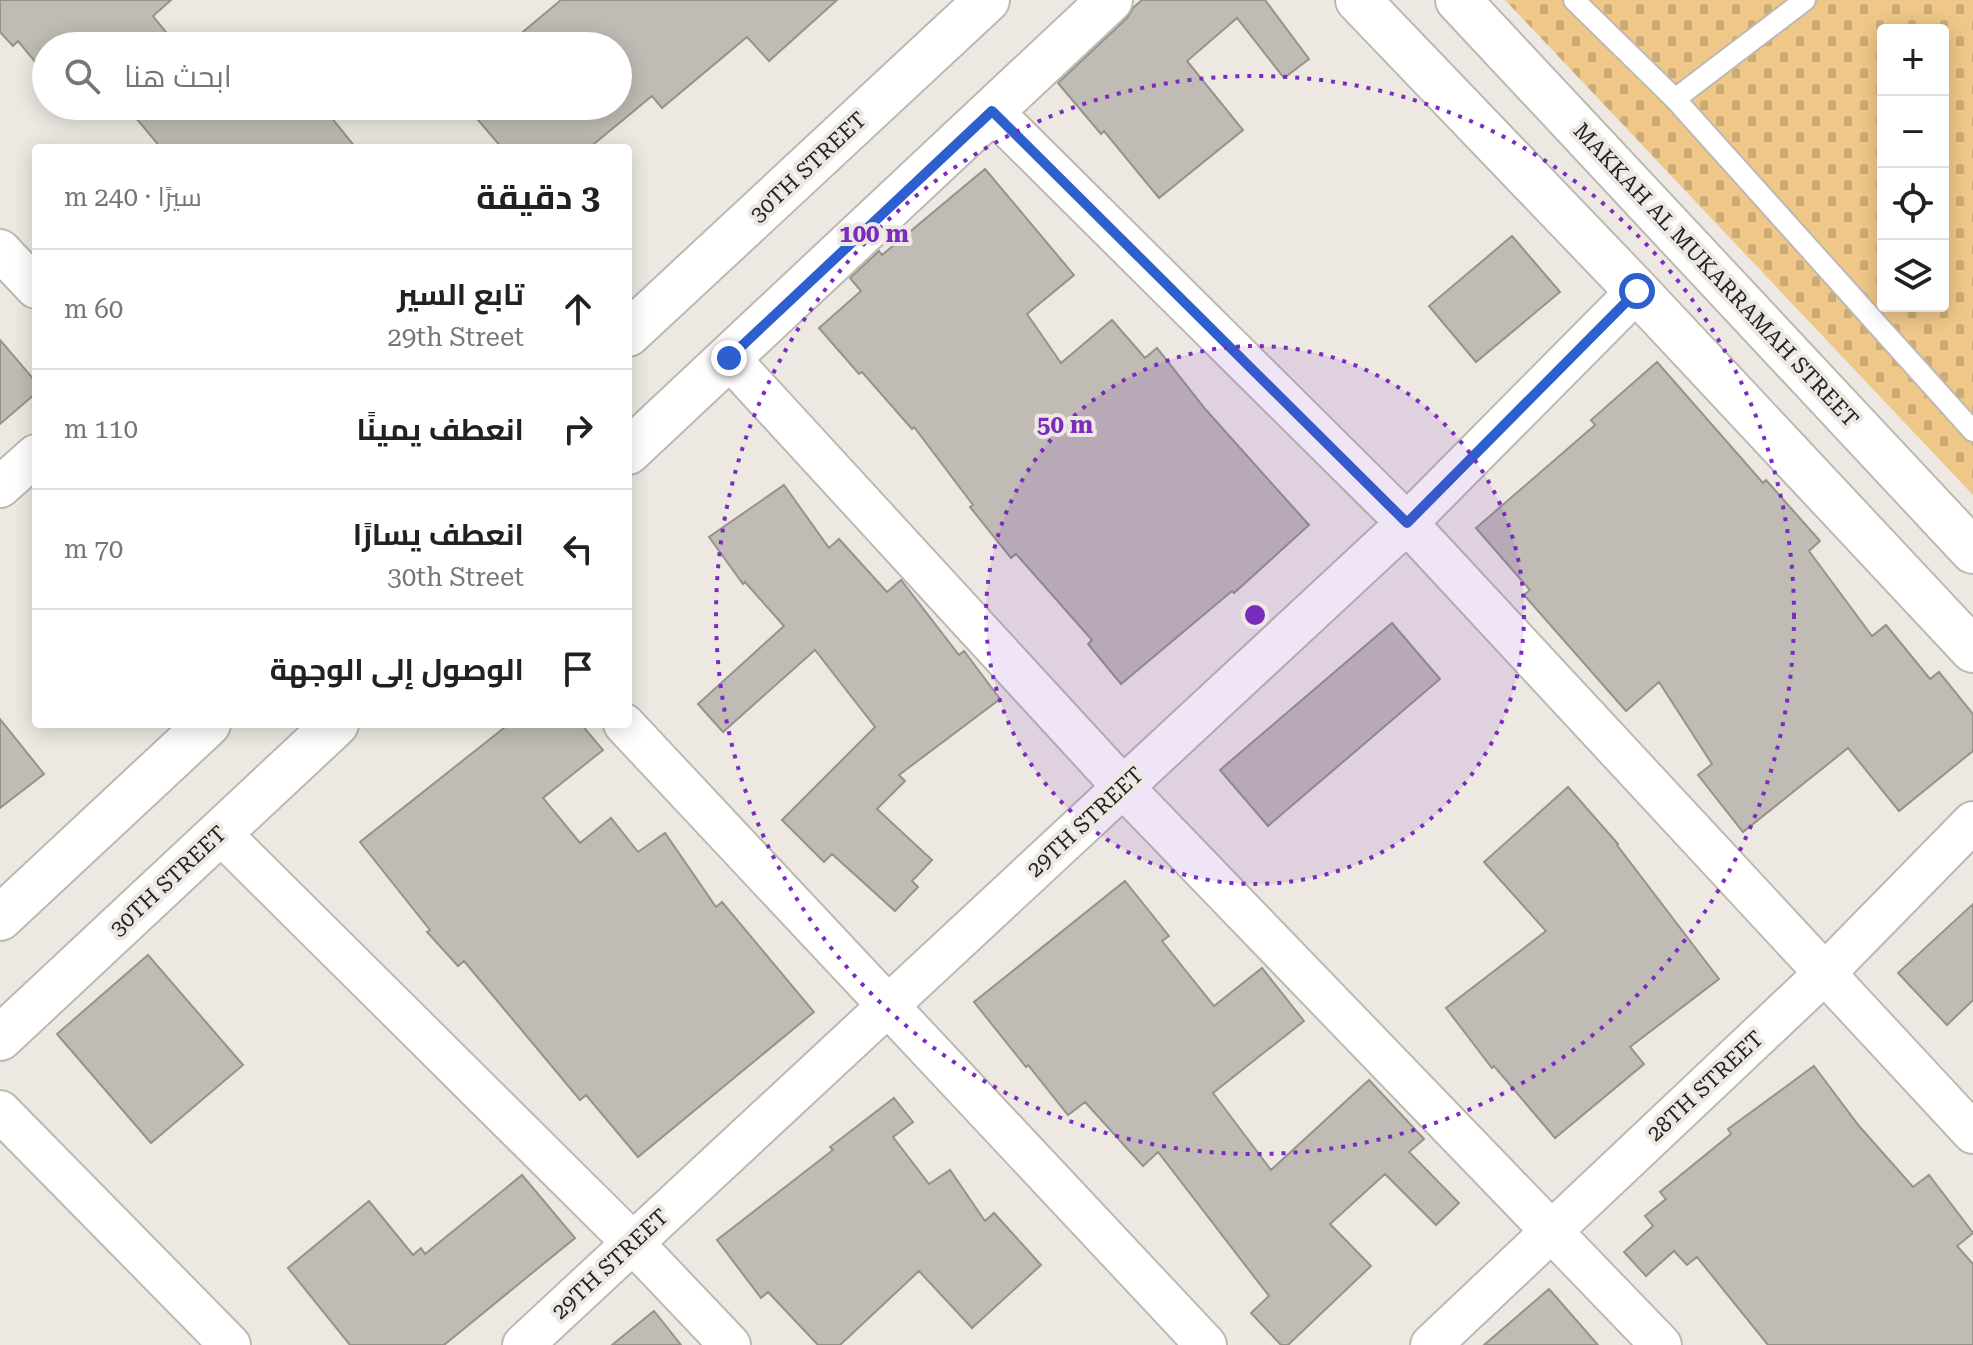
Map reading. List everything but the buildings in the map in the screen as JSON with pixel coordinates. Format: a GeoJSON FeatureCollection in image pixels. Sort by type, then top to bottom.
{"type":"FeatureCollection","features":[{"type":"Feature","properties":{"kind":"street","name":"30TH STREET"},"geometry":{"type":"LineString","coordinates":[[632,330],[987,0]]}},
{"type":"Feature","properties":{"kind":"street"},"geometry":{"type":"LineString","coordinates":[[632,448],[1110,0]]}},
{"type":"Feature","properties":{"kind":"street"},"geometry":{"type":"LineString","coordinates":[[1358,0],[1637,291],[1973,650]]}},
{"type":"Feature","properties":{"kind":"street","name":"MAKKAH AL MUKARRAMAH STREET"},"geometry":{"type":"LineString","coordinates":[[1458,0],[1973,551]]}},
{"type":"Feature","properties":{"kind":"street"},"geometry":{"type":"LineString","coordinates":[[992,111],[1407,523],[1973,1133]]}},
{"type":"Feature","properties":{"kind":"street"},"geometry":{"type":"LineString","coordinates":[[0,250],[32,284]]}},
{"type":"Feature","properties":{"kind":"street","name":"29TH STREET"},"geometry":{"type":"LineString","coordinates":[[523,1345],[1407,523],[1637,291]]}},
{"type":"Feature","properties":{"kind":"street"},"geometry":{"type":"LineString","coordinates":[[729,358],[1123,787],[1661,1345]]}},
{"type":"Feature","properties":{"kind":"street"},"geometry":{"type":"LineString","coordinates":[[0,487],[32,459]]}},
{"type":"Feature","properties":{"kind":"street"},"geometry":{"type":"LineString","coordinates":[[0,918],[204,728]]}},
{"type":"Feature","properties":{"kind":"street","name":"30TH STREET"},"geometry":{"type":"LineString","coordinates":[[0,1038],[332,728]]}},
{"type":"Feature","properties":{"kind":"street"},"geometry":{"type":"LineString","coordinates":[[628,728],[1206,1345]]}},
{"type":"Feature","properties":{"kind":"street","name":"28TH STREET"},"geometry":{"type":"LineString","coordinates":[[1431,1345],[1824,974],[1973,822]]}},
{"type":"Feature","properties":{"kind":"street"},"geometry":{"type":"LineString","coordinates":[[220,833],[633,1243],[730,1345]]}},
{"type":"Feature","properties":{"kind":"street"},"geometry":{"type":"LineString","coordinates":[[0,1111],[230,1345]]}},
{"type":"Feature","properties":{"kind":"lane"},"geometry":{"type":"LineString","coordinates":[[1574,0],[1675,99],[1973,431]]}},
{"type":"Feature","properties":{"kind":"lane"},"geometry":{"type":"LineString","coordinates":[[1675,99],[1805,0]]}},
{"type":"Feature","properties":{"kind":"green space"},"geometry":{"type":"Polygon","coordinates":[[[1505,0],[1973,0],[1973,495],[1505,0]]]}},
{"type":"Feature","properties":{"kind":"route"},"geometry":{"type":"LineString","coordinates":[[729,358],[992,111],[1407,523],[1637,291]]}}]}
